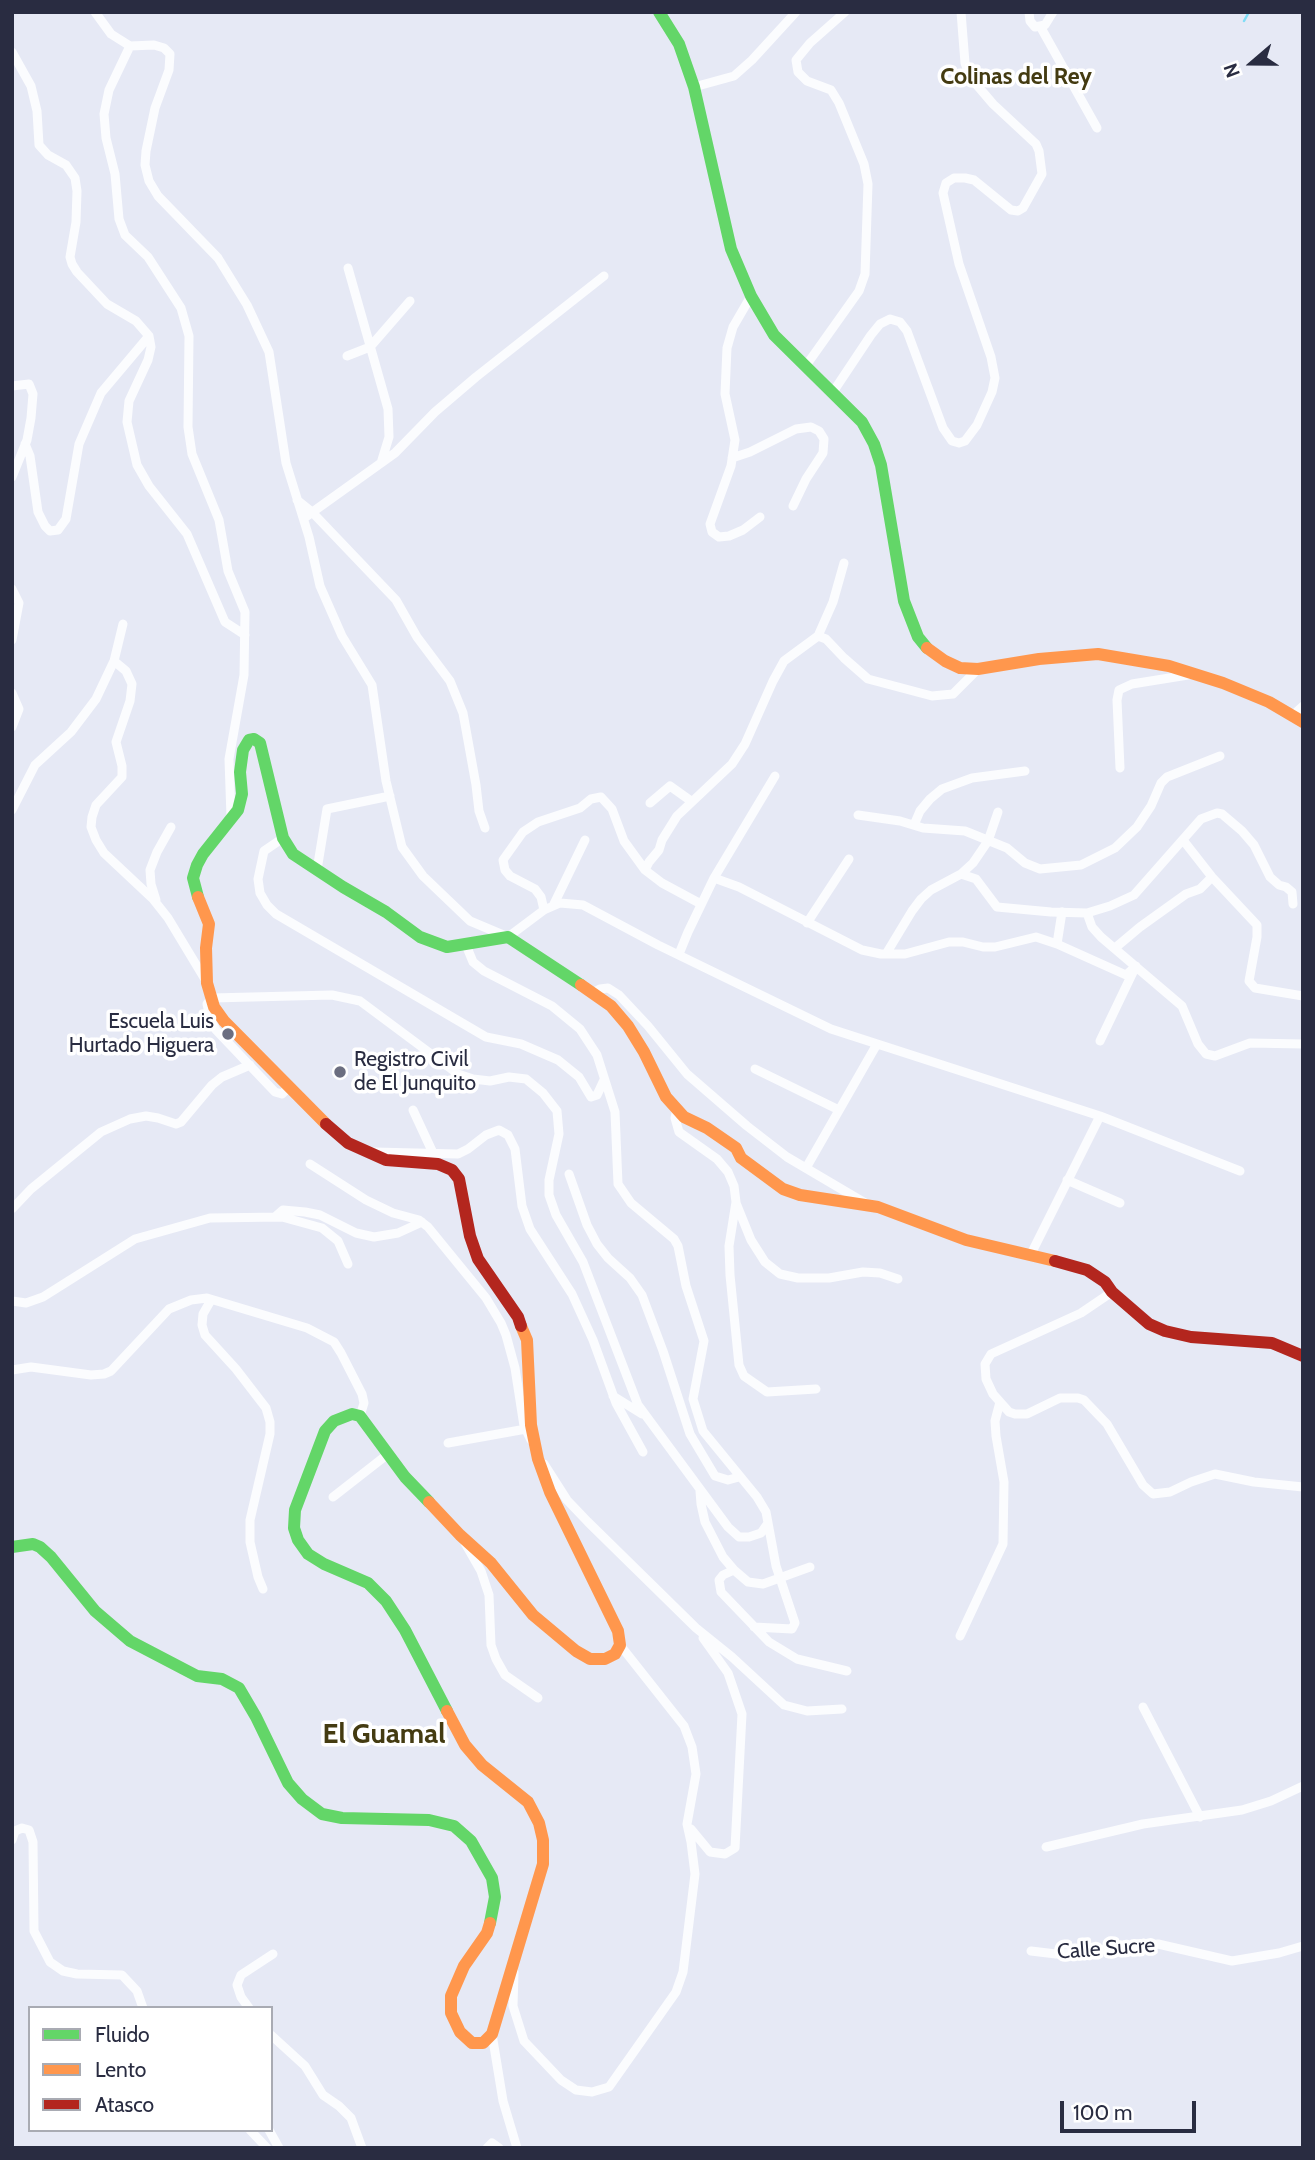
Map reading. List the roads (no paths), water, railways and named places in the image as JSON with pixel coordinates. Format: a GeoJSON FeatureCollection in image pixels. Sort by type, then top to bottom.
{"type":"FeatureCollection","features":[{"type":"Feature","properties":{"kind":"street"},"geometry":{"type":"LineString","coordinates":[[95,12],[111,34],[130,46],[155,45],[170,54],[169,71],[155,108],[146,150],[145,165],[149,181],[158,196],[218,258],[260,329],[269,352],[286,463],[320,586],[342,636],[372,685],[390,796],[402,847],[423,876],[470,921],[508,937],[611,1006],[628,1026],[644,1052],[666,1097],[684,1117],[707,1128],[736,1148],[741,1158],[783,1189],[800,1195],[869,1205]]}},
{"type":"Feature","properties":{"kind":"street"},"geometry":{"type":"LineString","coordinates":[[659,12],[679,44],[694,87],[731,249],[751,296],[774,335],[862,422],[874,444],[881,465],[904,601],[918,637],[929,649],[960,668],[978,669],[1039,659],[1098,654],[1169,666],[1194,674],[1269,702],[1297,719],[1303,706]]}},
{"type":"Feature","properties":{"kind":"street"},"geometry":{"type":"LineString","coordinates":[[694,87],[734,76],[796,12]]}},
{"type":"Feature","properties":{"kind":"street"},"geometry":{"type":"LineString","coordinates":[[805,367],[859,291],[865,274],[868,184],[864,164],[831,90],[807,81],[798,72],[796,60],[810,43],[845,12]]}},
{"type":"Feature","properties":{"kind":"street"},"geometry":{"type":"LineString","coordinates":[[833,392],[871,335],[880,324],[890,319],[900,322],[907,331],[943,428],[952,441],[965,441],[992,392],[995,378],[991,357],[959,264],[943,193],[946,184],[954,178],[974,180],[1011,210],[1018,211],[1023,208],[1042,174],[1036,144],[993,104],[970,77],[965,64],[961,12]]}},
{"type":"Feature","properties":{"kind":"street"},"geometry":{"type":"LineString","coordinates":[[962,25],[969,12]]}},
{"type":"Feature","properties":{"kind":"street"},"geometry":{"type":"LineString","coordinates":[[1029,12],[1030,21],[1035,27],[1045,24],[1053,12]]}},
{"type":"Feature","properties":{"kind":"street"},"geometry":{"type":"LineString","coordinates":[[1040,26],[1097,128]]}},
{"type":"Feature","properties":{"kind":"street"},"geometry":{"type":"LineString","coordinates":[[130,46],[109,90],[104,114],[120,219],[125,235],[148,257],[184,317],[189,336],[188,427],[192,454],[219,520],[228,571],[245,612],[244,675],[229,759],[231,817]]}},
{"type":"Feature","properties":{"kind":"street"},"geometry":{"type":"LineString","coordinates":[[12,52],[31,86],[37,111],[39,145],[48,155],[66,165],[75,178],[76,222],[70,257],[72,264],[107,304],[136,321],[149,336],[151,347],[148,360],[129,401],[128,411],[127,422],[137,465],[149,486],[187,534],[225,622],[245,635]]}},
{"type":"Feature","properties":{"kind":"street"},"geometry":{"type":"LineString","coordinates":[[348,268],[388,409],[389,437],[381,463]]}},
{"type":"Feature","properties":{"kind":"street"},"geometry":{"type":"LineString","coordinates":[[303,519],[395,453],[435,412],[476,377],[604,276]]}},
{"type":"Feature","properties":{"kind":"street"},"geometry":{"type":"LineString","coordinates":[[751,296],[733,327],[727,348],[725,394],[735,440],[733,458],[710,524],[712,532],[719,537],[729,536],[743,530],[760,517]]}},
{"type":"Feature","properties":{"kind":"street"},"geometry":{"type":"LineString","coordinates":[[347,356],[370,347],[410,300]]}},
{"type":"Feature","properties":{"kind":"street"},"geometry":{"type":"LineString","coordinates":[[25,444],[30,456],[38,512],[50,531],[58,530],[66,519],[79,443],[101,393],[149,336]]}},
{"type":"Feature","properties":{"kind":"street"},"geometry":{"type":"LineString","coordinates":[[12,386],[29,384],[33,394],[32,418],[12,477]]}},
{"type":"Feature","properties":{"kind":"street"},"geometry":{"type":"LineString","coordinates":[[733,458],[796,429],[811,427],[819,431],[824,439],[824,453],[806,479],[793,506]]}},
{"type":"Feature","properties":{"kind":"street"},"geometry":{"type":"LineString","coordinates":[[297,500],[312,512],[397,600],[417,637],[450,681],[463,713],[479,811],[485,828]]}},
{"type":"Feature","properties":{"kind":"street"},"geometry":{"type":"LineString","coordinates":[[645,870],[677,816],[733,764],[784,661],[818,636],[833,602],[845,563]]}},
{"type":"Feature","properties":{"kind":"street"},"geometry":{"type":"LineString","coordinates":[[12,589],[16,605],[12,640]]}},
{"type":"Feature","properties":{"kind":"street"},"geometry":{"type":"LineString","coordinates":[[12,810],[35,765],[71,732],[96,699],[114,661],[123,624]]}},
{"type":"Feature","properties":{"kind":"street"},"geometry":{"type":"LineString","coordinates":[[818,636],[826,639],[868,678],[932,696],[953,694],[978,669]]}},
{"type":"Feature","properties":{"kind":"street"},"geometry":{"type":"LineString","coordinates":[[114,661],[126,671],[132,684],[130,701],[116,742],[122,777],[96,806],[92,817],[91,827],[104,853],[157,905],[180,936],[207,983],[214,1007],[224,1021],[348,1143],[386,1160],[438,1164],[452,1170],[459,1179],[470,1236],[478,1259],[518,1317],[527,1340],[531,1425],[537,1453],[567,1500],[696,1628],[784,1705],[807,1710],[842,1709]]}},
{"type":"Feature","properties":{"kind":"street"},"geometry":{"type":"LineString","coordinates":[[1120,768],[1117,700],[1119,690],[1132,684],[1194,674]]}},
{"type":"Feature","properties":{"kind":"street"},"geometry":{"type":"LineString","coordinates":[[12,693],[19,709],[12,727]]}},
{"type":"Feature","properties":{"kind":"street"},"geometry":{"type":"LineString","coordinates":[[207,983],[206,948],[209,923],[200,905],[193,878],[203,854],[238,810],[242,794],[240,772],[245,744],[254,739],[260,743],[283,838],[293,854],[372,903],[419,937],[447,947],[508,937],[548,908],[560,903],[583,905],[831,1029],[1100,1116],[1240,1171]]}},
{"type":"Feature","properties":{"kind":"street"},"geometry":{"type":"LineString","coordinates":[[858,815],[900,821],[923,828],[965,831],[1007,848],[1025,863],[1040,869],[1081,865],[1115,848],[1137,827],[1167,777],[1220,756]]}},
{"type":"Feature","properties":{"kind":"street"},"geometry":{"type":"LineString","coordinates":[[914,825],[920,811],[942,789],[972,778],[1025,771]]}},
{"type":"Feature","properties":{"kind":"street"},"geometry":{"type":"LineString","coordinates":[[679,954],[714,878],[775,776]]}},
{"type":"Feature","properties":{"kind":"street"},"geometry":{"type":"LineString","coordinates":[[650,803],[670,786],[691,801]]}},
{"type":"Feature","properties":{"kind":"street"},"geometry":{"type":"LineString","coordinates":[[317,870],[327,809],[390,796]]}},
{"type":"Feature","properties":{"kind":"street"},"geometry":{"type":"LineString","coordinates":[[548,908],[535,888],[510,876],[505,870],[503,860],[523,832],[538,822],[580,808],[591,799],[601,797],[612,809],[624,841],[645,870],[662,883],[701,904]]}},
{"type":"Feature","properties":{"kind":"street"},"geometry":{"type":"LineString","coordinates":[[886,954],[921,899],[961,874],[973,863],[988,841],[998,813]]}},
{"type":"Feature","properties":{"kind":"street"},"geometry":{"type":"LineString","coordinates":[[961,874],[976,879],[997,907],[1087,913],[1134,895],[1201,819],[1222,814],[1254,845],[1270,877],[1292,892],[1293,904]]}},
{"type":"Feature","properties":{"kind":"street"},"geometry":{"type":"LineString","coordinates":[[157,905],[150,870],[171,827]]}},
{"type":"Feature","properties":{"kind":"street"},"geometry":{"type":"LineString","coordinates":[[283,838],[264,851],[258,879],[260,893],[276,914],[486,1037],[521,1044],[558,1060],[579,1077],[591,1097],[597,1095],[604,1080]]}},
{"type":"Feature","properties":{"kind":"street"},"geometry":{"type":"LineString","coordinates":[[548,908],[585,840]]}},
{"type":"Feature","properties":{"kind":"street"},"geometry":{"type":"LineString","coordinates":[[1183,840],[1212,877],[1257,925],[1249,981],[1255,988],[1303,996]]}},
{"type":"Feature","properties":{"kind":"street"},"geometry":{"type":"LineString","coordinates":[[807,923],[849,859]]}},
{"type":"Feature","properties":{"kind":"street"},"geometry":{"type":"LineString","coordinates":[[1115,948],[1186,894],[1200,889],[1212,877]]}},
{"type":"Feature","properties":{"kind":"street"},"geometry":{"type":"LineString","coordinates":[[714,878],[739,887],[862,950],[905,954],[949,942],[995,947],[1036,937],[1126,975],[1136,966]]}},
{"type":"Feature","properties":{"kind":"street"},"geometry":{"type":"LineString","coordinates":[[1057,944],[1062,912]]}},
{"type":"Feature","properties":{"kind":"street"},"geometry":{"type":"LineString","coordinates":[[1087,913],[1092,927],[1182,1006],[1198,1044],[1206,1054],[1215,1056],[1250,1043],[1303,1044]]}},
{"type":"Feature","properties":{"kind":"street"},"geometry":{"type":"LineString","coordinates":[[466,945],[473,962],[484,971],[552,1006],[580,1029],[597,1055],[615,1112],[618,1184],[631,1203],[674,1239],[678,1246],[685,1286],[704,1341],[693,1399],[703,1431],[757,1497],[766,1512],[776,1566],[795,1623],[792,1629],[754,1627]]}},
{"type":"Feature","properties":{"kind":"street"},"geometry":{"type":"LineString","coordinates":[[1100,1041],[1136,966]]}},
{"type":"Feature","properties":{"kind":"street"},"geometry":{"type":"LineString","coordinates":[[593,993],[608,988],[619,995],[649,1026],[687,1074],[747,1126],[787,1157],[869,1205],[966,1240],[1087,1270],[1105,1282],[1112,1292],[1156,1328],[1191,1336],[1272,1343],[1303,1356]]}},
{"type":"Feature","properties":{"kind":"street"},"geometry":{"type":"LineString","coordinates":[[289,1087],[282,1094],[275,1092],[216,1030],[207,1004],[212,998],[332,995],[360,1001],[458,1074],[490,1081],[509,1077],[526,1079],[544,1093],[557,1111],[559,1134],[549,1180],[549,1195],[556,1215],[583,1262],[638,1405],[727,1527],[739,1537],[749,1537],[761,1533],[768,1523]]}},
{"type":"Feature","properties":{"kind":"street"},"geometry":{"type":"LineString","coordinates":[[806,1168],[877,1044]]}},
{"type":"Feature","properties":{"kind":"street"},"geometry":{"type":"LineString","coordinates":[[12,1209],[101,1132],[130,1119],[146,1116],[176,1124],[181,1122],[212,1085],[222,1077],[250,1065]]}},
{"type":"Feature","properties":{"kind":"street"},"geometry":{"type":"LineString","coordinates":[[755,1069],[839,1110]]}},
{"type":"Feature","properties":{"kind":"street"},"geometry":{"type":"LineString","coordinates":[[413,1110],[433,1153]]}},
{"type":"Feature","properties":{"kind":"street"},"geometry":{"type":"LineString","coordinates":[[677,1110],[675,1118],[679,1132],[718,1159],[728,1172],[751,1240],[765,1262],[780,1274],[798,1279],[830,1278],[863,1272],[880,1273],[898,1279]]}},
{"type":"Feature","properties":{"kind":"street"},"geometry":{"type":"LineString","coordinates":[[1031,1254],[1100,1116]]}},
{"type":"Feature","properties":{"kind":"street"},"geometry":{"type":"LineString","coordinates":[[365,1152],[458,1154],[486,1135],[499,1130],[508,1135],[515,1149],[522,1206],[530,1229],[572,1294],[593,1340],[613,1396],[643,1452]]}},
{"type":"Feature","properties":{"kind":"street"},"geometry":{"type":"LineString","coordinates":[[310,1164],[366,1200],[428,1227],[486,1298],[501,1323],[515,1368],[526,1429],[550,1492],[618,1631],[620,1644],[684,1726],[692,1747],[696,1774],[687,1824],[695,1874],[683,1972],[676,1992],[609,2087],[592,2092],[576,2090],[561,2080],[524,2041],[513,2007],[513,1963]]}},
{"type":"Feature","properties":{"kind":"street"},"geometry":{"type":"LineString","coordinates":[[569,1174],[587,1225],[597,1244],[642,1295],[690,1434],[715,1476],[729,1480],[739,1477]]}},
{"type":"Feature","properties":{"kind":"street"},"geometry":{"type":"LineString","coordinates":[[1067,1180],[1120,1203]]}},
{"type":"Feature","properties":{"kind":"street"},"geometry":{"type":"LineString","coordinates":[[736,1202],[729,1246],[730,1275],[739,1364],[744,1376],[767,1392],[816,1389]]}},
{"type":"Feature","properties":{"kind":"street"},"geometry":{"type":"LineString","coordinates":[[275,1217],[283,1210],[320,1215],[356,1233],[374,1237],[398,1233],[422,1223]]}},
{"type":"Feature","properties":{"kind":"street"},"geometry":{"type":"LineString","coordinates":[[12,1301],[26,1303],[43,1297],[135,1239],[210,1218],[275,1217],[322,1227],[338,1241],[348,1264]]}},
{"type":"Feature","properties":{"kind":"street"},"geometry":{"type":"LineString","coordinates":[[1112,1292],[1081,1313],[991,1354],[985,1364],[986,1379],[992,1394],[1009,1412],[1022,1415],[1034,1412],[1060,1398],[1078,1398],[1084,1401],[1107,1424],[1143,1485],[1153,1494],[1170,1492],[1215,1474],[1237,1480],[1303,1487]]}},
{"type":"Feature","properties":{"kind":"street"},"geometry":{"type":"LineString","coordinates":[[12,1370],[31,1367],[90,1375],[104,1374],[111,1371],[169,1309],[191,1300],[211,1300],[307,1328],[334,1342],[362,1394],[364,1403],[360,1416]]}},
{"type":"Feature","properties":{"kind":"street"},"geometry":{"type":"LineString","coordinates":[[211,1300],[203,1314],[205,1335],[266,1408],[270,1422],[270,1434],[250,1520],[250,1542],[263,1589]]}},
{"type":"Feature","properties":{"kind":"street"},"geometry":{"type":"LineString","coordinates":[[613,1396],[646,1417]]}},
{"type":"Feature","properties":{"kind":"street"},"geometry":{"type":"LineString","coordinates":[[960,1636],[1003,1544],[1004,1482],[995,1421],[1000,1402]]}},
{"type":"Feature","properties":{"kind":"street"},"geometry":{"type":"LineString","coordinates":[[517,2148],[503,2101],[492,2034],[543,1864],[543,1840],[539,1823],[528,1802],[482,1765],[465,1745],[405,1630],[386,1601],[368,1583],[308,1554],[298,1540],[294,1528],[295,1510],[326,1431],[334,1421],[343,1416],[360,1416],[405,1477],[460,1535],[491,1563],[533,1615],[576,1651],[590,1659],[605,1659],[615,1654],[620,1644]]}},
{"type":"Feature","properties":{"kind":"street"},"geometry":{"type":"LineString","coordinates":[[449,1443],[526,1429]]}},
{"type":"Feature","properties":{"kind":"street"},"geometry":{"type":"LineString","coordinates":[[333,1497],[388,1454]]}},
{"type":"Feature","properties":{"kind":"street"},"geometry":{"type":"LineString","coordinates":[[700,1489],[705,1522],[723,1557],[748,1582],[763,1584],[810,1567]]}},
{"type":"Feature","properties":{"kind":"street"},"geometry":{"type":"LineString","coordinates":[[460,1535],[481,1571],[489,1595],[491,1645],[495,1659],[505,1675],[538,1698]]}},
{"type":"Feature","properties":{"kind":"street"},"geometry":{"type":"LineString","coordinates":[[12,1547],[33,1544],[40,1547],[95,1611],[130,1641],[197,1676],[222,1679],[239,1688],[288,1783],[302,1799],[322,1814],[342,1818],[429,1820],[454,1826],[471,1841],[492,1878],[495,1897],[487,1933],[464,1966],[451,1996],[451,2013],[460,2032],[472,2042],[483,2043],[492,2034]]}},
{"type":"Feature","properties":{"kind":"street"},"geometry":{"type":"LineString","coordinates":[[734,1570],[719,1580],[721,1592],[769,1642],[797,1659],[847,1671]]}},
{"type":"Feature","properties":{"kind":"street"},"geometry":{"type":"LineString","coordinates":[[687,1824],[710,1852],[725,1854],[735,1848],[742,1714],[728,1673],[696,1628]]}},
{"type":"Feature","properties":{"kind":"street"},"geometry":{"type":"LineString","coordinates":[[1143,1707],[1200,1817]]}},
{"type":"Feature","properties":{"kind":"street"},"geometry":{"type":"LineString","coordinates":[[1046,1847],[1143,1825],[1242,1810],[1271,1801],[1303,1786]]}},
{"type":"Feature","properties":{"kind":"street"},"geometry":{"type":"LineString","coordinates":[[12,1840],[15,1831],[22,1828],[29,1830],[33,1842],[34,1931],[50,1962],[70,1973],[122,1975],[137,1991],[143,2006]]}},
{"type":"Feature","properties":{"kind":"street","name":"Calle Sucre"},"geometry":{"type":"LineString","coordinates":[[1031,1951],[1056,1954],[1158,1944],[1233,1961],[1303,1946]]}},
{"type":"Feature","properties":{"kind":"street"},"geometry":{"type":"LineString","coordinates":[[248,2006],[237,1985],[241,1975],[273,1954]]}},
{"type":"Feature","properties":{"kind":"street"},"geometry":{"type":"LineString","coordinates":[[273,2037],[304,2066],[323,2095],[351,2118],[362,2148]]}},
{"type":"Feature","properties":{"kind":"street"},"geometry":{"type":"LineString","coordinates":[[252,2132],[267,2148]]}},
{"type":"Feature","properties":{"kind":"street"},"geometry":{"type":"LineString","coordinates":[[270,2132],[279,2148]]}},
{"type":"Feature","properties":{"kind":"street"},"geometry":{"type":"LineString","coordinates":[[487,2148],[492,2143],[499,2148]]}},
{"type":"Feature","properties":{"kind":"waterway"},"geometry":{"type":"LineString","coordinates":[[1244,21],[1249,12]]}},
{"type":"Feature","properties":{"kind":"place","name":"Escuela Luis Hurtado Higuera"},"geometry":{"type":"Point","coordinates":[228,1034]}},
{"type":"Feature","properties":{"kind":"place","name":"Registro Civil de El Junquito"},"geometry":{"type":"Point","coordinates":[340,1072]}},
{"type":"Feature","properties":{"kind":"district","name":"Colinas del Rey"},"geometry":{"type":"Point","coordinates":[1016,77]}},
{"type":"Feature","properties":{"kind":"district","name":"El Guamal"},"geometry":{"type":"Point","coordinates":[384,1735]}}]}
